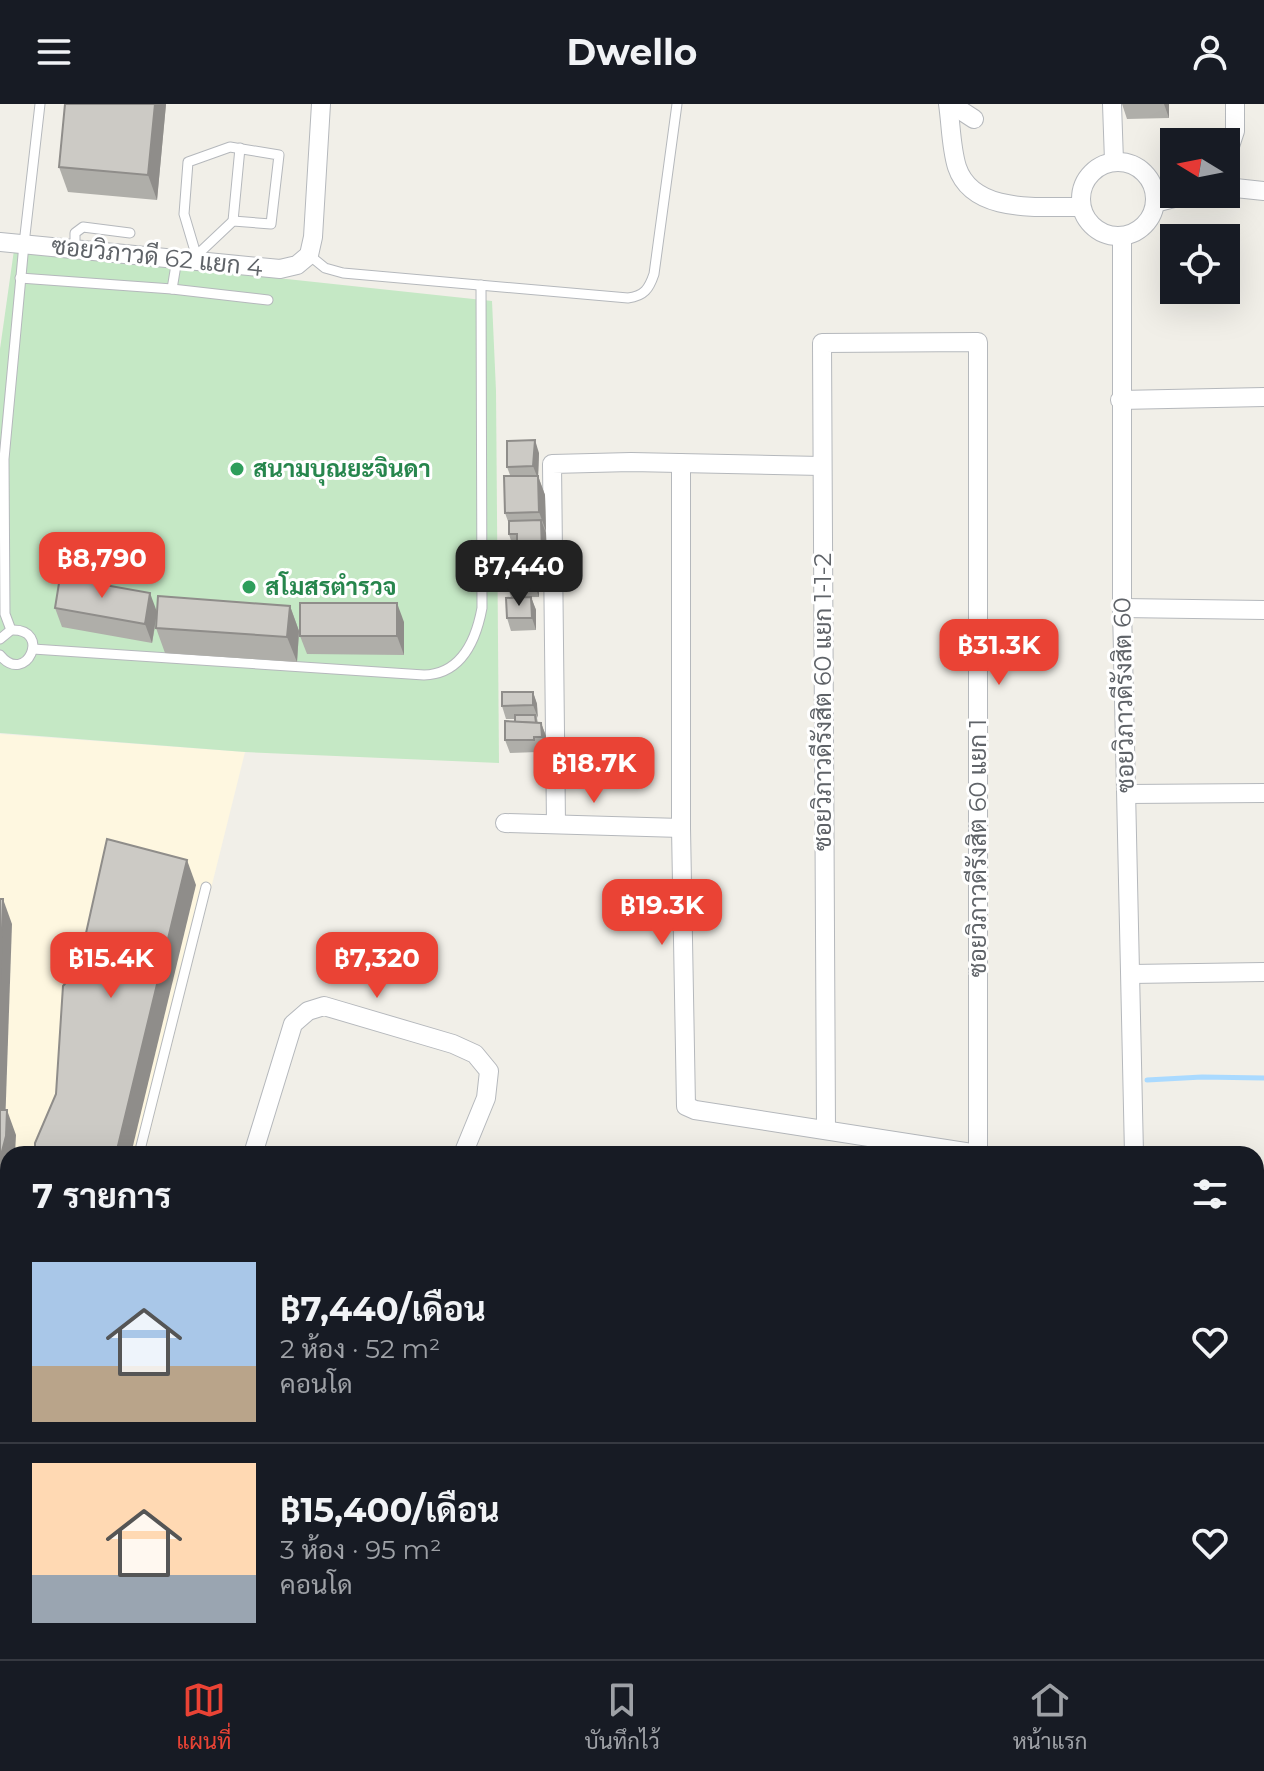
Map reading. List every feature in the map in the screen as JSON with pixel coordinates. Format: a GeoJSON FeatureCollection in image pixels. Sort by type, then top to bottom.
{"type":"FeatureCollection","features":[{"type":"Feature","properties":{"kind":"street"},"geometry":{"type":"LineString","coordinates":[[309,255],[321,104]]}},
{"type":"Feature","properties":{"kind":"street"},"geometry":{"type":"LineString","coordinates":[[950,104],[974,119]]}},
{"type":"Feature","properties":{"kind":"street"},"geometry":{"type":"LineString","coordinates":[[950,104],[957,167],[968,187],[985,199],[1020,205],[1081,207]]}},
{"type":"Feature","properties":{"kind":"street"},"geometry":{"type":"LineString","coordinates":[[1112,104],[1114,161]]}},
{"type":"Feature","properties":{"kind":"street"},"geometry":{"type":"LineString","coordinates":[[1235,104],[1235,128]]}},
{"type":"Feature","properties":{"kind":"street"},"geometry":{"type":"LineString","coordinates":[[1114,161],[1125,161],[1145,172],[1155,191],[1152,215],[1144,226],[1122,236],[1111,236],[1092,226],[1081,207],[1084,182],[1102,165],[1114,161]]}},
{"type":"Feature","properties":{"kind":"street"},"geometry":{"type":"LineString","coordinates":[[1240,190],[1264,191]]}},
{"type":"Feature","properties":{"kind":"street"},"geometry":{"type":"LineString","coordinates":[[1155,203],[1160,202]]}},
{"type":"Feature","properties":{"kind":"street","name":"ซอยวิภาวดีรังสิต 60"},"geometry":{"type":"LineString","coordinates":[[1122,236],[1122,608],[1134,1146]]}},
{"type":"Feature","properties":{"kind":"street","name":"ซอยวิภาวดี 62 แยก 4"},"geometry":{"type":"LineString","coordinates":[[0,242],[177,259],[198,258],[280,269],[297,265],[309,255]]}},
{"type":"Feature","properties":{"kind":"street","name":"ซอยวิภาวดีรังสิต 60 แยก 1"},"geometry":{"type":"LineString","coordinates":[[890,343],[978,342],[978,1146]]}},
{"type":"Feature","properties":{"kind":"street","name":"ซอยวิภาวดีรังสิต 60 แยก 1-1-2"},"geometry":{"type":"LineString","coordinates":[[826,1129],[822,343],[890,343]]}},
{"type":"Feature","properties":{"kind":"street"},"geometry":{"type":"LineString","coordinates":[[1120,400],[1264,397]]}},
{"type":"Feature","properties":{"kind":"street"},"geometry":{"type":"LineString","coordinates":[[681,463],[681,828],[686,1106],[695,1110],[929,1146]]}},
{"type":"Feature","properties":{"kind":"street"},"geometry":{"type":"LineString","coordinates":[[556,824],[552,464],[821,466]]}},
{"type":"Feature","properties":{"kind":"street"},"geometry":{"type":"LineString","coordinates":[[1122,608],[1264,610]]}},
{"type":"Feature","properties":{"kind":"street"},"geometry":{"type":"LineString","coordinates":[[1127,794],[1264,793]]}},
{"type":"Feature","properties":{"kind":"street"},"geometry":{"type":"LineString","coordinates":[[505,823],[681,828]]}},
{"type":"Feature","properties":{"kind":"street"},"geometry":{"type":"LineString","coordinates":[[1131,974],[1264,972]]}},
{"type":"Feature","properties":{"kind":"street"},"geometry":{"type":"LineString","coordinates":[[255,1146],[293,1024],[308,1011],[324,1006],[453,1044],[475,1054],[489,1071],[486,1098],[466,1146]]}},
{"type":"Feature","properties":{"kind":"lane"},"geometry":{"type":"LineString","coordinates":[[11,630],[5,614],[2,459],[40,104]]}},
{"type":"Feature","properties":{"kind":"lane"},"geometry":{"type":"LineString","coordinates":[[309,255],[325,268],[343,273],[639,297],[649,288],[654,274],[677,104]]}},
{"type":"Feature","properties":{"kind":"lane"},"geometry":{"type":"LineString","coordinates":[[233,221],[271,224],[279,155],[240,148],[230,147],[188,162],[184,214],[198,258],[233,221],[240,148]]}},
{"type":"Feature","properties":{"kind":"lane"},"geometry":{"type":"LineString","coordinates":[[75,249],[75,233],[83,227],[130,233]]}},
{"type":"Feature","properties":{"kind":"lane"},"geometry":{"type":"LineString","coordinates":[[172,289],[177,259]]}},
{"type":"Feature","properties":{"kind":"lane"},"geometry":{"type":"LineString","coordinates":[[20,278],[172,289],[268,300]]}},
{"type":"Feature","properties":{"kind":"lane"},"geometry":{"type":"LineString","coordinates":[[33,649],[424,675],[437,675],[450,668],[469,650],[477,634],[482,608],[481,285]]}},
{"type":"Feature","properties":{"kind":"lane"},"geometry":{"type":"LineString","coordinates":[[11,630],[27,634],[33,649]]}},
{"type":"Feature","properties":{"kind":"lane"},"geometry":{"type":"LineString","coordinates":[[0,639],[11,630]]}},
{"type":"Feature","properties":{"kind":"lane"},"geometry":{"type":"LineString","coordinates":[[1,659],[13,665],[24,662],[33,649]]}},
{"type":"Feature","properties":{"kind":"lane"},"geometry":{"type":"LineString","coordinates":[[141,1146],[206,887]]}},
{"type":"Feature","properties":{"kind":"shaded area"},"geometry":{"type":"Polygon","coordinates":[[[0,734],[245,752],[147,1146],[0,1146],[0,734]]]}},
{"type":"Feature","properties":{"kind":"green space","name":"สโมสรตำรวจ"},"geometry":{"type":"Polygon","coordinates":[[[14,250],[492,301],[496,391],[499,763],[245,752],[0,733],[0,349],[14,250]]]}},
{"type":"Feature","properties":{"kind":"building"},"geometry":{"type":"Polygon","coordinates":[[[65,104],[155,104],[148,175],[59,167],[65,104]]]}},
{"type":"Feature","properties":{"kind":"building"},"geometry":{"type":"Polygon","coordinates":[[[535,440],[533,466],[507,467],[507,441],[535,440]]]}},
{"type":"Feature","properties":{"kind":"building"},"geometry":{"type":"Polygon","coordinates":[[[504,476],[538,476],[539,512],[505,513],[504,476]]]}},
{"type":"Feature","properties":{"kind":"building"},"geometry":{"type":"Polygon","coordinates":[[[541,520],[542,553],[509,554],[509,541],[517,541],[517,534],[509,534],[509,521],[541,520]]]}},
{"type":"Feature","properties":{"kind":"building"},"geometry":{"type":"Polygon","coordinates":[[[506,560],[541,560],[541,573],[534,573],[534,584],[507,585],[506,560]]]}},
{"type":"Feature","properties":{"kind":"building"},"geometry":{"type":"Polygon","coordinates":[[[60,577],[150,593],[145,624],[55,608],[60,577]]]}},
{"type":"Feature","properties":{"kind":"building"},"geometry":{"type":"Polygon","coordinates":[[[158,596],[290,606],[287,637],[156,628],[158,596]]]}},
{"type":"Feature","properties":{"kind":"building"},"geometry":{"type":"Polygon","coordinates":[[[531,597],[532,618],[507,618],[506,598],[531,597]]]}},
{"type":"Feature","properties":{"kind":"building"},"geometry":{"type":"Polygon","coordinates":[[[300,603],[397,603],[397,636],[300,636],[300,603]]]}},
{"type":"Feature","properties":{"kind":"building"},"geometry":{"type":"Polygon","coordinates":[[[502,692],[533,692],[533,705],[502,706],[502,692]]]}},
{"type":"Feature","properties":{"kind":"building"},"geometry":{"type":"Polygon","coordinates":[[[515,715],[535,715],[536,723],[515,722],[515,715]]]}},
{"type":"Feature","properties":{"kind":"building"},"geometry":{"type":"Polygon","coordinates":[[[505,721],[541,723],[542,737],[505,740],[505,721]]]}},
{"type":"Feature","properties":{"kind":"building"},"geometry":{"type":"Polygon","coordinates":[[[107,839],[187,860],[118,1146],[35,1146],[56,1094],[63,986],[78,969],[107,839]]]}},
{"type":"Feature","properties":{"kind":"building"},"geometry":{"type":"Polygon","coordinates":[[[0,899],[3,899],[0,986],[0,899]]]}},
{"type":"Feature","properties":{"kind":"building"},"geometry":{"type":"Polygon","coordinates":[[[0,1110],[7,1110],[6,1136],[3,1146],[0,1146],[0,1110]]]}},
{"type":"Feature","properties":{"kind":"waterway"},"geometry":{"type":"LineString","coordinates":[[1147,1080],[1264,1078]]}},
{"type":"Feature","properties":{"kind":"place","name":"สนามบุณยะจินดา"},"geometry":{"type":"Point","coordinates":[237,469]}},
{"type":"Feature","properties":{"kind":"place","name":"สโมสรตำรวจ"},"geometry":{"type":"Point","coordinates":[249,587]}}]}
